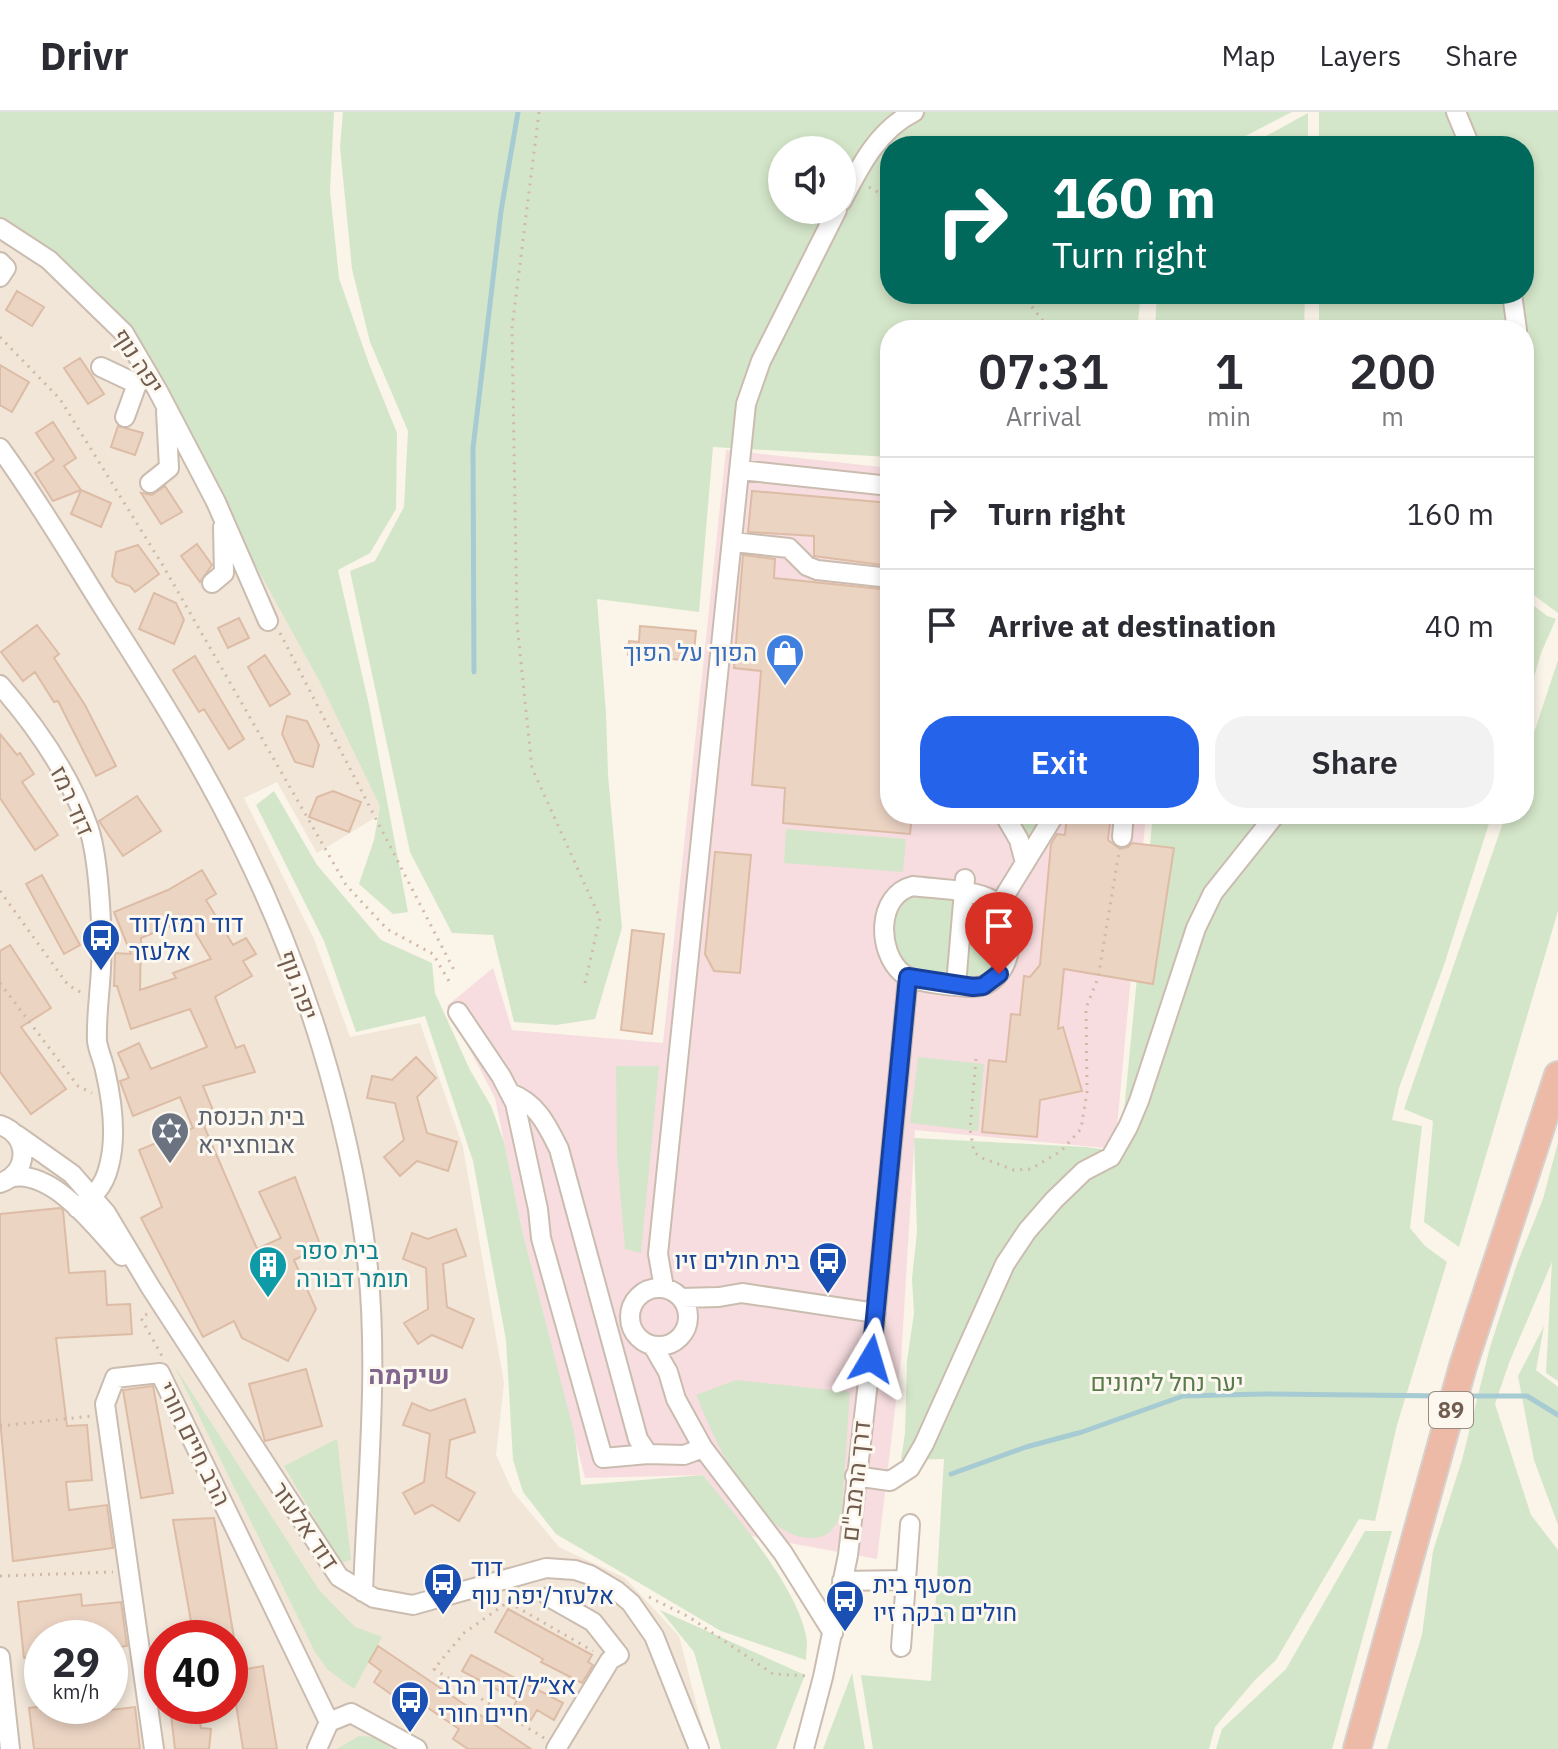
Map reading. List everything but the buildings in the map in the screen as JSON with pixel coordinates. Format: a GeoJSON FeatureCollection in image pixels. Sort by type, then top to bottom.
{"type":"FeatureCollection","features":[{"type":"Feature","properties":{"kind":"highway","name":"89"},"geometry":{"type":"LineString","coordinates":[[1357,1749],[1463,1366],[1558,1075]]}},
{"type":"Feature","properties":{"kind":"street"},"geometry":{"type":"LineString","coordinates":[[882,136],[899,120],[914,112]]}},
{"type":"Feature","properties":{"kind":"street"},"geometry":{"type":"LineString","coordinates":[[1456,112],[1466,136]]}},
{"type":"Feature","properties":{"kind":"street"},"geometry":{"type":"LineString","coordinates":[[856,177],[880,140]]}},
{"type":"Feature","properties":{"kind":"street"},"geometry":{"type":"LineString","coordinates":[[681,1298],[688,1312],[682,1335],[661,1346],[643,1343],[630,1327],[631,1307],[644,1291],[658,1254],[746,404],[761,361],[830,224]]}},
{"type":"Feature","properties":{"kind":"street","name":"יפה נוף"},"geometry":{"type":"LineString","coordinates":[[0,228],[49,260],[124,333],[143,380],[165,404],[223,516],[268,621]]}},
{"type":"Feature","properties":{"kind":"street"},"geometry":{"type":"LineString","coordinates":[[0,262],[6,268],[0,277]]}},
{"type":"Feature","properties":{"kind":"street"},"geometry":{"type":"LineString","coordinates":[[101,367],[143,380],[125,417]]}},
{"type":"Feature","properties":{"kind":"street"},"geometry":{"type":"LineString","coordinates":[[150,483],[169,468],[165,404]]}},
{"type":"Feature","properties":{"kind":"street","name":"יפה נוף"},"geometry":{"type":"LineString","coordinates":[[0,448],[138,662],[201,769],[237,837],[271,912],[321,1051],[342,1121],[366,1253],[370,1397],[363,1592]]}},
{"type":"Feature","properties":{"kind":"street"},"geometry":{"type":"LineString","coordinates":[[740,470],[880,485]]}},
{"type":"Feature","properties":{"kind":"street"},"geometry":{"type":"LineString","coordinates":[[212,583],[224,573],[223,516]]}},
{"type":"Feature","properties":{"kind":"street"},"geometry":{"type":"LineString","coordinates":[[733,542],[789,548],[807,566],[817,570],[880,577]]}},
{"type":"Feature","properties":{"kind":"street","name":"דוד רמז"},"geometry":{"type":"LineString","coordinates":[[0,685],[33,723],[69,784],[89,831],[97,882],[102,958],[97,1042],[111,1102],[113,1136],[110,1164],[100,1189],[77,1208]]}},
{"type":"Feature","properties":{"kind":"street"},"geometry":{"type":"LineString","coordinates":[[1010,824],[1019,840],[1025,863]]}},
{"type":"Feature","properties":{"kind":"street"},"geometry":{"type":"LineString","coordinates":[[999,905],[1049,824]]}},
{"type":"Feature","properties":{"kind":"street"},"geometry":{"type":"LineString","coordinates":[[1122,837],[1123,824]]}},
{"type":"Feature","properties":{"kind":"street"},"geometry":{"type":"LineString","coordinates":[[855,1481],[890,1481],[910,1468],[924,1444],[1005,1264],[1027,1231],[1054,1200],[1084,1171],[1111,1157],[1139,1101],[1196,928],[1213,893],[1268,824]]}},
{"type":"Feature","properties":{"kind":"street"},"geometry":{"type":"LineString","coordinates":[[956,985],[965,886]]}},
{"type":"Feature","properties":{"kind":"street"},"geometry":{"type":"LineString","coordinates":[[965,886],[999,905],[1005,914],[1010,935],[1003,967],[983,986],[908,977],[899,971],[885,945],[886,916],[891,902],[904,888],[965,886]]}},
{"type":"Feature","properties":{"kind":"street","name":"דרך הרמב\"ם"},"geometry":{"type":"LineString","coordinates":[[804,1749],[833,1633],[848,1555],[875,1321],[908,977]]}},
{"type":"Feature","properties":{"kind":"street"},"geometry":{"type":"LineString","coordinates":[[458,1012],[515,1103],[535,1194],[541,1238],[603,1458],[684,1455],[703,1448]]}},
{"type":"Feature","properties":{"kind":"street"},"geometry":{"type":"LineString","coordinates":[[510,1093],[524,1098],[544,1119],[559,1149],[638,1439],[648,1454]]}},
{"type":"Feature","properties":{"kind":"street","name":"דוד אלעזר"},"geometry":{"type":"LineString","coordinates":[[0,1125],[10,1128],[72,1174],[93,1197],[339,1577],[374,1598],[413,1605],[546,1568],[590,1575],[631,1603],[654,1636],[699,1749]]}},
{"type":"Feature","properties":{"kind":"street"},"geometry":{"type":"LineString","coordinates":[[6,1180],[23,1159],[22,1145],[17,1135]]}},
{"type":"Feature","properties":{"kind":"street","name":"דוד אלעזר"},"geometry":{"type":"LineString","coordinates":[[6,1180],[24,1175],[45,1183],[77,1208],[151,1288]]}},
{"type":"Feature","properties":{"kind":"street"},"geometry":{"type":"LineString","coordinates":[[658,1254],[664,1288]]}},
{"type":"Feature","properties":{"kind":"street"},"geometry":{"type":"LineString","coordinates":[[644,1291],[664,1288],[681,1298],[742,1293],[875,1321]]}},
{"type":"Feature","properties":{"kind":"street"},"geometry":{"type":"LineString","coordinates":[[688,1320],[719,1297]]}},
{"type":"Feature","properties":{"kind":"street"},"geometry":{"type":"LineString","coordinates":[[661,1346],[676,1399],[703,1448],[783,1553],[833,1633]]}},
{"type":"Feature","properties":{"kind":"street","name":"הרב חיים חורי"},"geometry":{"type":"LineString","coordinates":[[154,1749],[106,1415],[105,1404],[115,1378],[160,1373],[329,1722]]}},
{"type":"Feature","properties":{"kind":"street"},"geometry":{"type":"LineString","coordinates":[[901,1647],[910,1524]]}},
{"type":"Feature","properties":{"kind":"street"},"geometry":{"type":"LineString","coordinates":[[842,1581],[906,1580]]}},
{"type":"Feature","properties":{"kind":"street"},"geometry":{"type":"LineString","coordinates":[[549,1597],[593,1622],[619,1655],[610,1660],[557,1748]]}},
{"type":"Feature","properties":{"kind":"street"},"geometry":{"type":"LineString","coordinates":[[0,1657],[10,1749]]}},
{"type":"Feature","properties":{"kind":"street","name":"דוד אלעזר"},"geometry":{"type":"LineString","coordinates":[[677,1691],[689,1749]]}},
{"type":"Feature","properties":{"kind":"street"},"geometry":{"type":"LineString","coordinates":[[317,1749],[329,1722],[351,1713],[417,1749]]}},
{"type":"Feature","properties":{"kind":"path"},"geometry":{"type":"LineString","coordinates":[[539,112],[512,328],[517,624],[532,768],[600,918],[585,983]]}},
{"type":"Feature","properties":{"kind":"path"},"geometry":{"type":"LineString","coordinates":[[856,181],[880,194]]}},
{"type":"Feature","properties":{"kind":"path"},"geometry":{"type":"LineString","coordinates":[[1030,304],[1042,320]]}},
{"type":"Feature","properties":{"kind":"path"},"geometry":{"type":"LineString","coordinates":[[0,337],[60,399],[162,564],[346,885],[387,929],[433,954],[449,981]]}},
{"type":"Feature","properties":{"kind":"path"},"geometry":{"type":"LineString","coordinates":[[268,621],[281,634],[456,974]]}},
{"type":"Feature","properties":{"kind":"path"},"geometry":{"type":"LineString","coordinates":[[976,1059],[970,1129],[974,1152],[982,1158],[1014,1170],[1031,1169],[1061,1151],[1081,1129],[1087,1092],[1086,1008],[1098,978],[1122,837]]}},
{"type":"Feature","properties":{"kind":"path"},"geometry":{"type":"LineString","coordinates":[[0,891],[68,985],[99,999]]}},
{"type":"Feature","properties":{"kind":"path"},"geometry":{"type":"LineString","coordinates":[[0,983],[78,1086],[111,1102]]}},
{"type":"Feature","properties":{"kind":"path"},"geometry":{"type":"LineString","coordinates":[[160,1373],[163,1359],[141,1318],[161,1304]]}},
{"type":"Feature","properties":{"kind":"path"},"geometry":{"type":"LineString","coordinates":[[0,1426],[106,1415]]}},
{"type":"Feature","properties":{"kind":"path"},"geometry":{"type":"LineString","coordinates":[[0,1576],[129,1571]]}},
{"type":"Feature","properties":{"kind":"path"},"geometry":{"type":"LineString","coordinates":[[617,1591],[642,1594],[689,1617],[773,1674],[823,1677]]}},
{"type":"Feature","properties":{"kind":"path"},"geometry":{"type":"LineString","coordinates":[[557,1748],[434,1669],[464,1633],[508,1602],[610,1660]]}},
{"type":"Feature","properties":{"kind":"shaded area"},"geometry":{"type":"Polygon","coordinates":[[[0,222],[110,303],[206,451],[386,811],[317,853],[277,782],[244,798],[314,939],[350,1037],[420,1023],[463,1147],[504,1383],[496,1455],[513,1492],[559,1547],[625,1578],[679,1636],[708,1749],[0,1749],[0,222]]]}},
{"type":"Feature","properties":{"kind":"shaded area"},"geometry":{"type":"Polygon","coordinates":[[[726,450],[880,467],[880,824],[1145,824],[1115,1149],[915,1130],[901,1360],[877,1559],[751,1536],[703,1475],[585,1478],[523,1234],[495,1098],[447,1006],[493,968],[512,1030],[663,1043],[726,450]]]}},
{"type":"Feature","properties":{"kind":"green space"},"geometry":{"type":"Polygon","coordinates":[[[0,112],[334,112],[330,191],[339,278],[397,433],[396,509],[370,553],[338,570],[369,705],[408,912],[393,914],[359,884],[374,840],[380,806],[320,682],[241,539],[166,390],[98,309],[35,257],[0,235],[0,112]]]}},
{"type":"Feature","properties":{"kind":"green space"},"geometry":{"type":"Polygon","coordinates":[[[343,112],[1292,112],[1245,136],[880,136],[880,304],[1140,304],[1138,320],[880,320],[880,456],[713,447],[699,612],[597,599],[622,928],[595,1019],[556,1025],[514,1022],[493,935],[452,933],[410,852],[350,571],[375,561],[404,507],[408,431],[370,342],[352,269],[340,147],[343,112]]]}},
{"type":"Feature","properties":{"kind":"green space"},"geometry":{"type":"Polygon","coordinates":[[[1319,112],[1558,112],[1558,613],[1534,595],[1534,320],[1319,320],[1319,304],[1534,304],[1534,136],[1319,136],[1319,112]]]}},
{"type":"Feature","properties":{"kind":"green space"},"geometry":{"type":"Polygon","coordinates":[[[1308,113],[1308,136],[1266,136],[1308,113]]]}},
{"type":"Feature","properties":{"kind":"green space"},"geometry":{"type":"Polygon","coordinates":[[[1156,304],[1305,304],[1304,320],[1156,320],[1156,304]]]}},
{"type":"Feature","properties":{"kind":"green space"},"geometry":{"type":"Polygon","coordinates":[[[1534,606],[1556,619],[1534,677],[1534,606]]]}},
{"type":"Feature","properties":{"kind":"green space"},"geometry":{"type":"Polygon","coordinates":[[[1558,660],[1558,911],[1459,1247],[1424,1222],[1433,1121],[1404,1109],[1503,824],[1534,824],[1534,733],[1558,660]]]}},
{"type":"Feature","properties":{"kind":"green space"},"geometry":{"type":"Polygon","coordinates":[[[274,791],[317,865],[381,940],[432,963],[435,993],[470,1070],[491,1106],[504,1142],[523,1234],[575,1436],[581,1485],[703,1475],[747,1530],[791,1595],[806,1636],[806,1660],[721,1631],[556,1534],[523,1492],[513,1460],[506,1340],[473,1161],[425,1016],[356,1032],[324,941],[256,805],[274,791]]]}},
{"type":"Feature","properties":{"kind":"green space"},"geometry":{"type":"Polygon","coordinates":[[[1020,824],[1037,824],[1027,837],[1020,824]]]}},
{"type":"Feature","properties":{"kind":"green space","name":"יער נחל לימונים"},"geometry":{"type":"Polygon","coordinates":[[[1152,824],[1489,824],[1444,965],[1399,1088],[1392,1120],[1422,1126],[1410,1228],[1425,1246],[1447,1262],[1397,1425],[1375,1521],[1359,1519],[1276,1660],[1215,1727],[1209,1749],[873,1749],[861,1675],[931,1681],[944,1459],[901,1460],[907,1361],[914,1313],[912,1279],[917,1232],[914,1138],[1086,1147],[1120,1152],[1152,824]]]}},
{"type":"Feature","properties":{"kind":"green space"},"geometry":{"type":"Polygon","coordinates":[[[786,829],[906,839],[903,872],[784,863],[786,829]]]}},
{"type":"Feature","properties":{"kind":"green space"},"geometry":{"type":"Polygon","coordinates":[[[913,893],[981,902],[994,910],[1002,929],[1003,942],[996,964],[986,975],[973,980],[935,975],[920,972],[899,958],[894,946],[893,929],[897,905],[913,893]]]}},
{"type":"Feature","properties":{"kind":"green space"},"geometry":{"type":"Polygon","coordinates":[[[918,1057],[984,1064],[978,1131],[910,1123],[918,1057]]]}},
{"type":"Feature","properties":{"kind":"green space"},"geometry":{"type":"Polygon","coordinates":[[[616,1066],[659,1066],[641,1253],[625,1249],[617,1156],[616,1066]]]}},
{"type":"Feature","properties":{"kind":"green space"},"geometry":{"type":"Polygon","coordinates":[[[1558,1142],[1558,1381],[1546,1373],[1552,1262],[1495,1404],[1531,1515],[1558,1550],[1558,1749],[1387,1749],[1422,1635],[1433,1551],[1462,1460],[1490,1347],[1517,1264],[1543,1199],[1558,1142]]]}},
{"type":"Feature","properties":{"kind":"green space"},"geometry":{"type":"Polygon","coordinates":[[[1544,1326],[1536,1370],[1558,1387],[1558,1525],[1534,1460],[1518,1376],[1544,1326]]]}},
{"type":"Feature","properties":{"kind":"green space"},"geometry":{"type":"Polygon","coordinates":[[[174,1365],[319,1590],[355,1627],[382,1637],[354,1689],[328,1670],[315,1652],[174,1365]]]}},
{"type":"Feature","properties":{"kind":"green space"},"geometry":{"type":"Polygon","coordinates":[[[736,1380],[850,1392],[842,1510],[829,1533],[813,1538],[792,1534],[773,1523],[740,1484],[726,1461],[696,1395],[736,1380]]]}},
{"type":"Feature","properties":{"kind":"green space"},"geometry":{"type":"Polygon","coordinates":[[[337,1439],[351,1560],[341,1563],[284,1466],[337,1439]]]}},
{"type":"Feature","properties":{"kind":"green space"},"geometry":{"type":"Polygon","coordinates":[[[1365,1531],[1392,1531],[1332,1749],[1216,1749],[1222,1729],[1286,1669],[1365,1531]]]}},
{"type":"Feature","properties":{"kind":"green space"},"geometry":{"type":"Polygon","coordinates":[[[660,1610],[805,1675],[776,1749],[721,1749],[694,1652],[660,1610]]]}},
{"type":"Feature","properties":{"kind":"green space"},"geometry":{"type":"Polygon","coordinates":[[[852,1673],[865,1749],[823,1749],[852,1673]]]}},
{"type":"Feature","properties":{"kind":"green space"},"geometry":{"type":"Polygon","coordinates":[[[359,1736],[378,1737],[391,1749],[337,1749],[359,1736]]]}},
{"type":"Feature","properties":{"kind":"waterway"},"geometry":{"type":"LineString","coordinates":[[474,672],[473,448],[501,211],[518,112]]}},
{"type":"Feature","properties":{"kind":"waterway"},"geometry":{"type":"LineString","coordinates":[[951,1474],[1183,1396],[1445,1396]]}},
{"type":"Feature","properties":{"kind":"waterway"},"geometry":{"type":"LineString","coordinates":[[1463,1396],[1527,1396],[1558,1415]]}},
{"type":"Feature","properties":{"kind":"place","name":"הפוך על הפוך"},"geometry":{"type":"Point","coordinates":[785,687]}},
{"type":"Feature","properties":{"kind":"place","name":"דוד רמז/דוד אלעזר"},"geometry":{"type":"Point","coordinates":[101,972]}},
{"type":"Feature","properties":{"kind":"place","name":"בית הכנסת אבוחצירא"},"geometry":{"type":"Point","coordinates":[170,1165]}},
{"type":"Feature","properties":{"kind":"place","name":"בית חולים זיו"},"geometry":{"type":"Point","coordinates":[828,1295]}},
{"type":"Feature","properties":{"kind":"place","name":"בית ספר תומר דבורה"},"geometry":{"type":"Point","coordinates":[268,1299]}},
{"type":"Feature","properties":{"kind":"place","name":"דוד אלעזר/יפה נוף"},"geometry":{"type":"Point","coordinates":[443,1616]}},
{"type":"Feature","properties":{"kind":"place","name":"מסעף בית חולים רבקה זיו"},"geometry":{"type":"Point","coordinates":[845,1633]}},
{"type":"Feature","properties":{"kind":"place","name":"אצ״ל/דרך הרב חיים חורי"},"geometry":{"type":"Point","coordinates":[410,1734]}},
{"type":"Feature","properties":{"kind":"district","name":"שיקמה"},"geometry":{"type":"Point","coordinates":[409,1375]}},
{"type":"Feature","properties":{"kind":"route"},"geometry":{"type":"LineString","coordinates":[[871,1359],[908,977],[973,987],[983,986],[999,974]]}}]}
